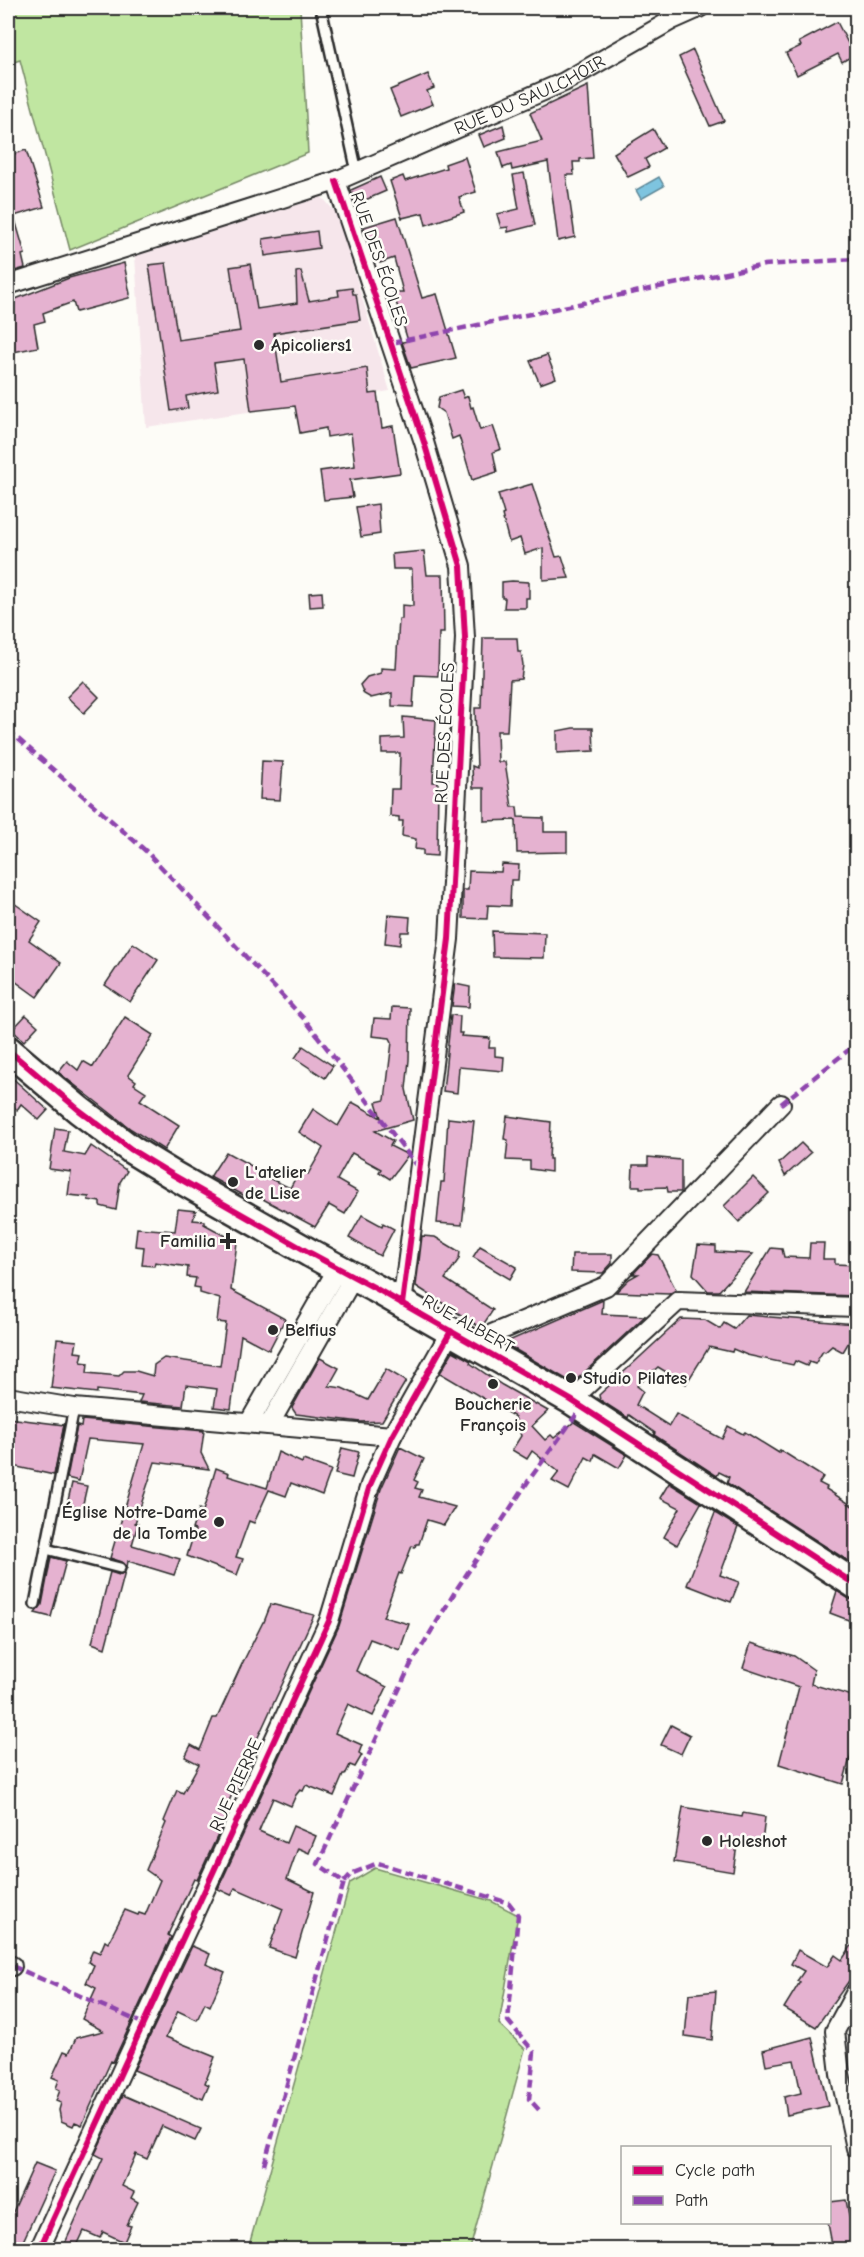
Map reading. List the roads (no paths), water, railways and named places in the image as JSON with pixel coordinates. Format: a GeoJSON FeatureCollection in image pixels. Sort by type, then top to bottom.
{"type":"FeatureCollection","features":[{"type":"Feature","properties":{"kind":"street","name":"RUE DU SAULCHOIR"},"geometry":{"type":"LineString","coordinates":[[8,285],[336,181],[564,82],[672,20],[699,8]]}},
{"type":"Feature","properties":{"kind":"street","name":"RUE DES ÉCOLES"},"geometry":{"type":"LineString","coordinates":[[336,181],[424,442],[461,566],[465,638],[448,939],[402,1304]]}},
{"type":"Feature","properties":{"kind":"street","name":"RUE ALBERT"},"geometry":{"type":"LineString","coordinates":[[8,1050],[79,1110],[132,1150],[571,1400],[856,1585]]}},
{"type":"Feature","properties":{"kind":"street","name":"RUE ALBERT"},"geometry":{"type":"LineString","coordinates":[[481,1348],[492,1334],[606,1286],[781,1104]]}},
{"type":"Feature","properties":{"kind":"street"},"geometry":{"type":"LineString","coordinates":[[249,1423],[295,1362],[346,1272]]}},
{"type":"Feature","properties":{"kind":"street"},"geometry":{"type":"LineString","coordinates":[[571,1400],[678,1301],[856,1307]]}},
{"type":"Feature","properties":{"kind":"street","name":"RUE PIERRE"},"geometry":{"type":"LineString","coordinates":[[39,2250],[329,1621],[370,1485],[392,1436],[451,1331]]}},
{"type":"Feature","properties":{"kind":"street"},"geometry":{"type":"LineString","coordinates":[[269,1425],[295,1362]]}},
{"type":"Feature","properties":{"kind":"street"},"geometry":{"type":"LineString","coordinates":[[8,1397],[74,1408],[392,1436]]}},
{"type":"Feature","properties":{"kind":"street"},"geometry":{"type":"LineString","coordinates":[[852,1998],[835,2031],[840,2074],[856,2148]]}},
{"type":"Feature","properties":{"kind":"lane"},"geometry":{"type":"LineString","coordinates":[[321,8],[357,172]]}},
{"type":"Feature","properties":{"kind":"lane"},"geometry":{"type":"LineString","coordinates":[[35,1604],[74,1408]]}},
{"type":"Feature","properties":{"kind":"lane"},"geometry":{"type":"LineString","coordinates":[[46,1549],[120,1568]]}},
{"type":"Feature","properties":{"kind":"water"},"geometry":{"type":"Polygon","coordinates":[[[659,177],[664,186],[641,199],[636,190],[659,177]]]}},
{"type":"Feature","properties":{"kind":"place","name":"Apicoliers1"},"geometry":{"type":"Point","coordinates":[259,345]}},
{"type":"Feature","properties":{"kind":"place","name":"L'atelier de Lise"},"geometry":{"type":"Point","coordinates":[233,1182]}},
{"type":"Feature","properties":{"kind":"place","name":"Familia"},"geometry":{"type":"Point","coordinates":[228,1241]}},
{"type":"Feature","properties":{"kind":"place","name":"Belfius"},"geometry":{"type":"Point","coordinates":[273,1330]}},
{"type":"Feature","properties":{"kind":"place","name":"Studio Pilates"},"geometry":{"type":"Point","coordinates":[571,1378]}},
{"type":"Feature","properties":{"kind":"place","name":"Boucherie François"},"geometry":{"type":"Point","coordinates":[493,1384]}},
{"type":"Feature","properties":{"kind":"place","name":"Église Notre-Dame de la Tombe"},"geometry":{"type":"Point","coordinates":[219,1522]}},
{"type":"Feature","properties":{"kind":"place","name":"Holeshot"},"geometry":{"type":"Point","coordinates":[707,1841]}}]}
